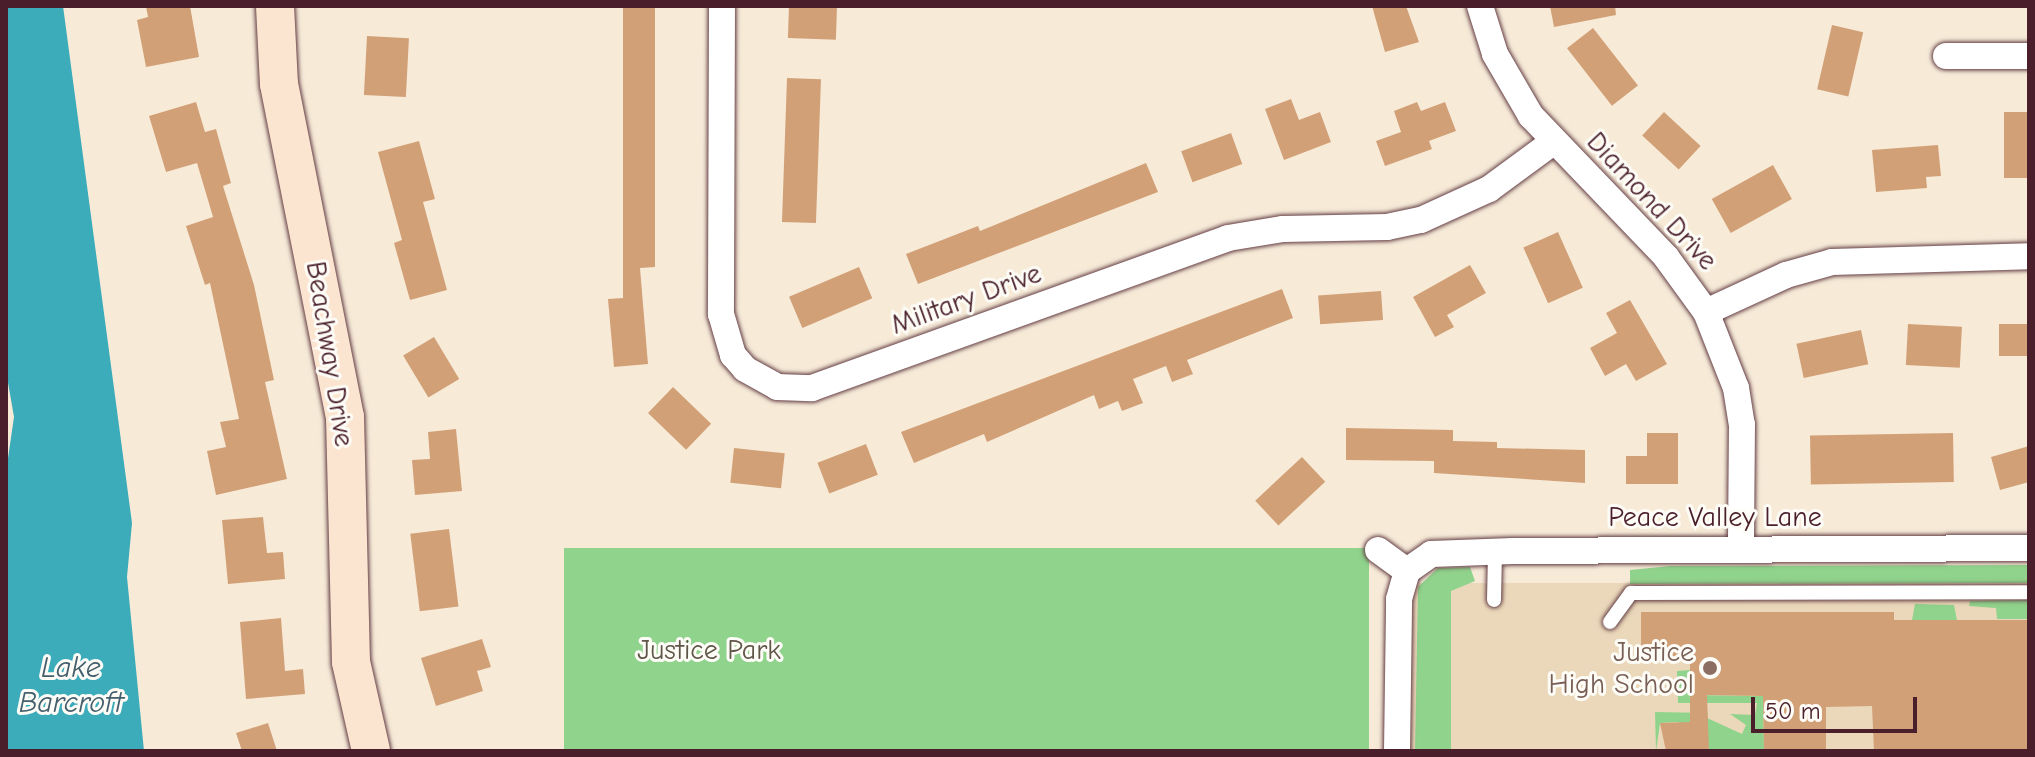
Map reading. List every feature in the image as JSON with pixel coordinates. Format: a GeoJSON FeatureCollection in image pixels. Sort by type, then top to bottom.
{"type":"FeatureCollection","features":[{"type":"Feature","properties":{"kind":"street","name":"Beachway Drive"},"geometry":{"type":"LineString","coordinates":[[275,6],[279,84],[345,417],[351,662],[371,751]]}},
{"type":"Feature","properties":{"kind":"street","name":"Military Drive"},"geometry":{"type":"LineString","coordinates":[[722,6],[723,332],[745,369],[785,389],[812,388],[1228,238],[1283,229],[1387,227],[1421,220],[1489,189],[1553,142]]}},
{"type":"Feature","properties":{"kind":"street","name":"Diamond Drive"},"geometry":{"type":"LineString","coordinates":[[1480,6],[1495,54],[1515,94],[1553,142],[1666,257],[1706,312],[1736,388],[1742,424],[1741,549]]}},
{"type":"Feature","properties":{"kind":"street"},"geometry":{"type":"LineString","coordinates":[[1946,56],[2029,56]]}},
{"type":"Feature","properties":{"kind":"street"},"geometry":{"type":"LineString","coordinates":[[1706,312],[1786,275],[1832,262],[2029,256]]}},
{"type":"Feature","properties":{"kind":"street","name":"Peace Valley Lane"},"geometry":{"type":"LineString","coordinates":[[1407,571],[1431,554],[1495,551],[2029,548]]}},
{"type":"Feature","properties":{"kind":"street"},"geometry":{"type":"LineString","coordinates":[[1378,550],[1407,571],[1399,599],[1397,751]]}},
{"type":"Feature","properties":{"kind":"lane"},"geometry":{"type":"LineString","coordinates":[[1494,600],[1495,551]]}},
{"type":"Feature","properties":{"kind":"lane"},"geometry":{"type":"LineString","coordinates":[[1610,622],[1631,593],[2029,592]]}},
{"type":"Feature","properties":{"kind":"shaded area","name":"Justice High School"},"geometry":{"type":"Polygon","coordinates":[[[1393,583],[2029,583],[2029,751],[1393,751],[1393,583]]]}},
{"type":"Feature","properties":{"kind":"green space","name":"Justice Park"},"geometry":{"type":"Polygon","coordinates":[[[564,548],[1369,548],[1369,751],[564,751],[564,548]]]}},
{"type":"Feature","properties":{"kind":"green space"},"geometry":{"type":"Polygon","coordinates":[[[2029,565],[2029,583],[1630,584],[1630,570],[1670,566],[2029,565]]]}},
{"type":"Feature","properties":{"kind":"green space"},"geometry":{"type":"Polygon","coordinates":[[[1470,567],[1475,581],[1451,591],[1451,751],[1415,751],[1418,587],[1438,568],[1470,567]]]}},
{"type":"Feature","properties":{"kind":"green space"},"geometry":{"type":"Polygon","coordinates":[[[2029,600],[2029,619],[1997,619],[1996,608],[1969,606],[1970,601],[2029,600]]]}},
{"type":"Feature","properties":{"kind":"green space"},"geometry":{"type":"Polygon","coordinates":[[[1915,604],[1954,605],[1957,620],[1912,620],[1915,604]]]}},
{"type":"Feature","properties":{"kind":"green space"},"geometry":{"type":"Polygon","coordinates":[[[1690,670],[1690,695],[1763,696],[1764,749],[1709,749],[1678,722],[1660,723],[1656,751],[1655,712],[1708,713],[1707,718],[1742,734],[1746,725],[1730,714],[1755,715],[1757,703],[1678,703],[1677,671],[1690,670]]]}},
{"type":"Feature","properties":{"kind":"water","name":"Lake Barcroft"},"geometry":{"type":"Polygon","coordinates":[[[6,6],[63,6],[132,523],[127,577],[144,751],[6,751],[6,472],[14,417],[6,371],[6,6]]]}},
{"type":"Feature","properties":{"kind":"building"},"geometry":{"type":"Polygon","coordinates":[[[146,6],[190,6],[199,57],[146,67],[137,20],[148,17],[146,6]]]}},
{"type":"Feature","properties":{"kind":"building"},"geometry":{"type":"Polygon","coordinates":[[[623,6],[655,6],[655,267],[640,268],[648,364],[614,367],[608,299],[623,298],[623,6]]]}},
{"type":"Feature","properties":{"kind":"building"},"geometry":{"type":"Polygon","coordinates":[[[789,6],[837,8],[836,40],[788,38],[789,6]]]}},
{"type":"Feature","properties":{"kind":"building"},"geometry":{"type":"Polygon","coordinates":[[[1372,6],[1406,6],[1419,42],[1385,52],[1372,6]]]}},
{"type":"Feature","properties":{"kind":"building"},"geometry":{"type":"Polygon","coordinates":[[[1550,6],[1615,6],[1616,15],[1554,27],[1550,6]]]}},
{"type":"Feature","properties":{"kind":"building"},"geometry":{"type":"Polygon","coordinates":[[[1832,25],[1863,32],[1848,97],[1817,89],[1832,25]]]}},
{"type":"Feature","properties":{"kind":"building"},"geometry":{"type":"Polygon","coordinates":[[[1593,28],[1638,86],[1612,106],[1567,48],[1593,28]]]}},
{"type":"Feature","properties":{"kind":"building"},"geometry":{"type":"Polygon","coordinates":[[[367,36],[409,38],[406,97],[364,95],[367,36]]]}},
{"type":"Feature","properties":{"kind":"building"},"geometry":{"type":"Polygon","coordinates":[[[787,78],[821,79],[816,223],[782,222],[787,78]]]}},
{"type":"Feature","properties":{"kind":"building"},"geometry":{"type":"Polygon","coordinates":[[[1291,99],[1299,120],[1320,112],[1331,142],[1284,160],[1265,109],[1291,99]]]}},
{"type":"Feature","properties":{"kind":"building"},"geometry":{"type":"Polygon","coordinates":[[[196,102],[205,132],[216,129],[231,183],[223,186],[254,285],[274,380],[265,382],[287,479],[216,495],[207,451],[226,447],[220,422],[239,419],[210,283],[205,285],[186,226],[213,217],[197,163],[166,172],[149,116],[196,102]]]}},
{"type":"Feature","properties":{"kind":"building"},"geometry":{"type":"Polygon","coordinates":[[[1417,102],[1421,111],[1445,102],[1456,131],[1429,141],[1432,149],[1385,166],[1376,141],[1401,132],[1394,111],[1417,102]]]}},
{"type":"Feature","properties":{"kind":"building"},"geometry":{"type":"Polygon","coordinates":[[[1664,112],[1701,146],[1679,170],[1642,135],[1664,112]]]}},
{"type":"Feature","properties":{"kind":"building"},"geometry":{"type":"Polygon","coordinates":[[[2004,112],[2029,112],[2029,178],[2004,178],[2004,112]]]}},
{"type":"Feature","properties":{"kind":"building"},"geometry":{"type":"Polygon","coordinates":[[[1231,133],[1242,164],[1192,182],[1181,151],[1231,133]]]}},
{"type":"Feature","properties":{"kind":"building"},"geometry":{"type":"Polygon","coordinates":[[[419,141],[435,199],[423,202],[447,290],[410,300],[394,243],[402,240],[378,152],[419,141]]]}},
{"type":"Feature","properties":{"kind":"building"},"geometry":{"type":"Polygon","coordinates":[[[1938,145],[1941,176],[1926,177],[1927,188],[1876,192],[1872,150],[1938,145]]]}},
{"type":"Feature","properties":{"kind":"building"},"geometry":{"type":"Polygon","coordinates":[[[1146,163],[1158,192],[918,284],[906,254],[978,226],[980,231],[1146,163]]]}},
{"type":"Feature","properties":{"kind":"building"},"geometry":{"type":"Polygon","coordinates":[[[1773,165],[1792,199],[1731,233],[1712,199],[1773,165]]]}},
{"type":"Feature","properties":{"kind":"building"},"geometry":{"type":"Polygon","coordinates":[[[1558,232],[1583,288],[1548,303],[1523,247],[1558,232]]]}},
{"type":"Feature","properties":{"kind":"building"},"geometry":{"type":"Polygon","coordinates":[[[1470,265],[1486,293],[1447,315],[1454,327],[1435,337],[1413,297],[1470,265]]]}},
{"type":"Feature","properties":{"kind":"building"},"geometry":{"type":"Polygon","coordinates":[[[859,267],[872,298],[802,328],[789,297],[859,267]]]}},
{"type":"Feature","properties":{"kind":"building"},"geometry":{"type":"Polygon","coordinates":[[[1282,289],[1293,318],[1187,360],[1193,374],[1172,382],[1166,366],[1133,379],[1143,403],[1122,411],[1118,401],[1099,409],[1094,395],[987,442],[984,434],[914,463],[901,432],[1282,289]]]}},
{"type":"Feature","properties":{"kind":"building"},"geometry":{"type":"Polygon","coordinates":[[[1381,291],[1383,320],[1320,324],[1318,295],[1381,291]]]}},
{"type":"Feature","properties":{"kind":"building"},"geometry":{"type":"Polygon","coordinates":[[[1630,300],[1667,364],[1636,381],[1626,364],[1605,376],[1590,348],[1617,333],[1606,313],[1630,300]]]}},
{"type":"Feature","properties":{"kind":"building"},"geometry":{"type":"Polygon","coordinates":[[[1908,324],[1962,327],[1960,368],[1906,365],[1908,324]]]}},
{"type":"Feature","properties":{"kind":"building"},"geometry":{"type":"Polygon","coordinates":[[[1999,324],[2029,324],[2029,356],[1999,356],[1999,324]]]}},
{"type":"Feature","properties":{"kind":"building"},"geometry":{"type":"Polygon","coordinates":[[[1861,330],[1868,364],[1804,378],[1796,344],[1861,330]]]}},
{"type":"Feature","properties":{"kind":"building"},"geometry":{"type":"Polygon","coordinates":[[[434,337],[459,379],[428,398],[403,356],[434,337]]]}},
{"type":"Feature","properties":{"kind":"building"},"geometry":{"type":"Polygon","coordinates":[[[673,387],[711,424],[686,450],[648,413],[673,387]]]}},
{"type":"Feature","properties":{"kind":"building"},"geometry":{"type":"Polygon","coordinates":[[[1346,428],[1453,430],[1453,441],[1497,442],[1497,448],[1585,450],[1585,483],[1434,473],[1434,461],[1346,460],[1346,428]]]}},
{"type":"Feature","properties":{"kind":"building"},"geometry":{"type":"Polygon","coordinates":[[[456,429],[462,491],[415,495],[412,460],[430,459],[428,432],[456,429]]]}},
{"type":"Feature","properties":{"kind":"building"},"geometry":{"type":"Polygon","coordinates":[[[1647,433],[1678,433],[1678,484],[1626,484],[1626,456],[1647,456],[1647,433]]]}},
{"type":"Feature","properties":{"kind":"building"},"geometry":{"type":"Polygon","coordinates":[[[1953,433],[1954,482],[1811,484],[1810,435],[1953,433]]]}},
{"type":"Feature","properties":{"kind":"building"},"geometry":{"type":"Polygon","coordinates":[[[866,444],[878,475],[829,493],[817,463],[866,444]]]}},
{"type":"Feature","properties":{"kind":"building"},"geometry":{"type":"Polygon","coordinates":[[[2029,446],[2029,482],[2000,490],[1991,457],[2029,446]]]}},
{"type":"Feature","properties":{"kind":"building"},"geometry":{"type":"Polygon","coordinates":[[[734,448],[785,453],[781,488],[730,483],[734,448]]]}},
{"type":"Feature","properties":{"kind":"building"},"geometry":{"type":"Polygon","coordinates":[[[1302,457],[1325,482],[1278,526],[1255,501],[1302,457]]]}},
{"type":"Feature","properties":{"kind":"building"},"geometry":{"type":"Polygon","coordinates":[[[263,517],[267,553],[283,552],[285,579],[228,584],[222,520],[263,517]]]}},
{"type":"Feature","properties":{"kind":"building"},"geometry":{"type":"Polygon","coordinates":[[[449,529],[459,606],[420,611],[410,534],[449,529]]]}},
{"type":"Feature","properties":{"kind":"building"},"geometry":{"type":"Polygon","coordinates":[[[1641,612],[1894,612],[1894,620],[2029,620],[2029,751],[1874,751],[1872,706],[1826,707],[1826,751],[1764,751],[1763,696],[1707,695],[1709,751],[1666,751],[1660,723],[1690,722],[1690,661],[1641,661],[1641,612]]]}},
{"type":"Feature","properties":{"kind":"building"},"geometry":{"type":"Polygon","coordinates":[[[281,618],[285,671],[303,669],[305,694],[246,699],[240,622],[281,618]]]}},
{"type":"Feature","properties":{"kind":"building"},"geometry":{"type":"Polygon","coordinates":[[[482,639],[491,667],[477,671],[483,691],[436,706],[421,658],[482,639]]]}},
{"type":"Feature","properties":{"kind":"building"},"geometry":{"type":"Polygon","coordinates":[[[268,723],[277,751],[242,751],[236,733],[268,723]]]}},
{"type":"Feature","properties":{"kind":"place","name":"Justice High School"},"geometry":{"type":"Point","coordinates":[1710,668]}}]}
